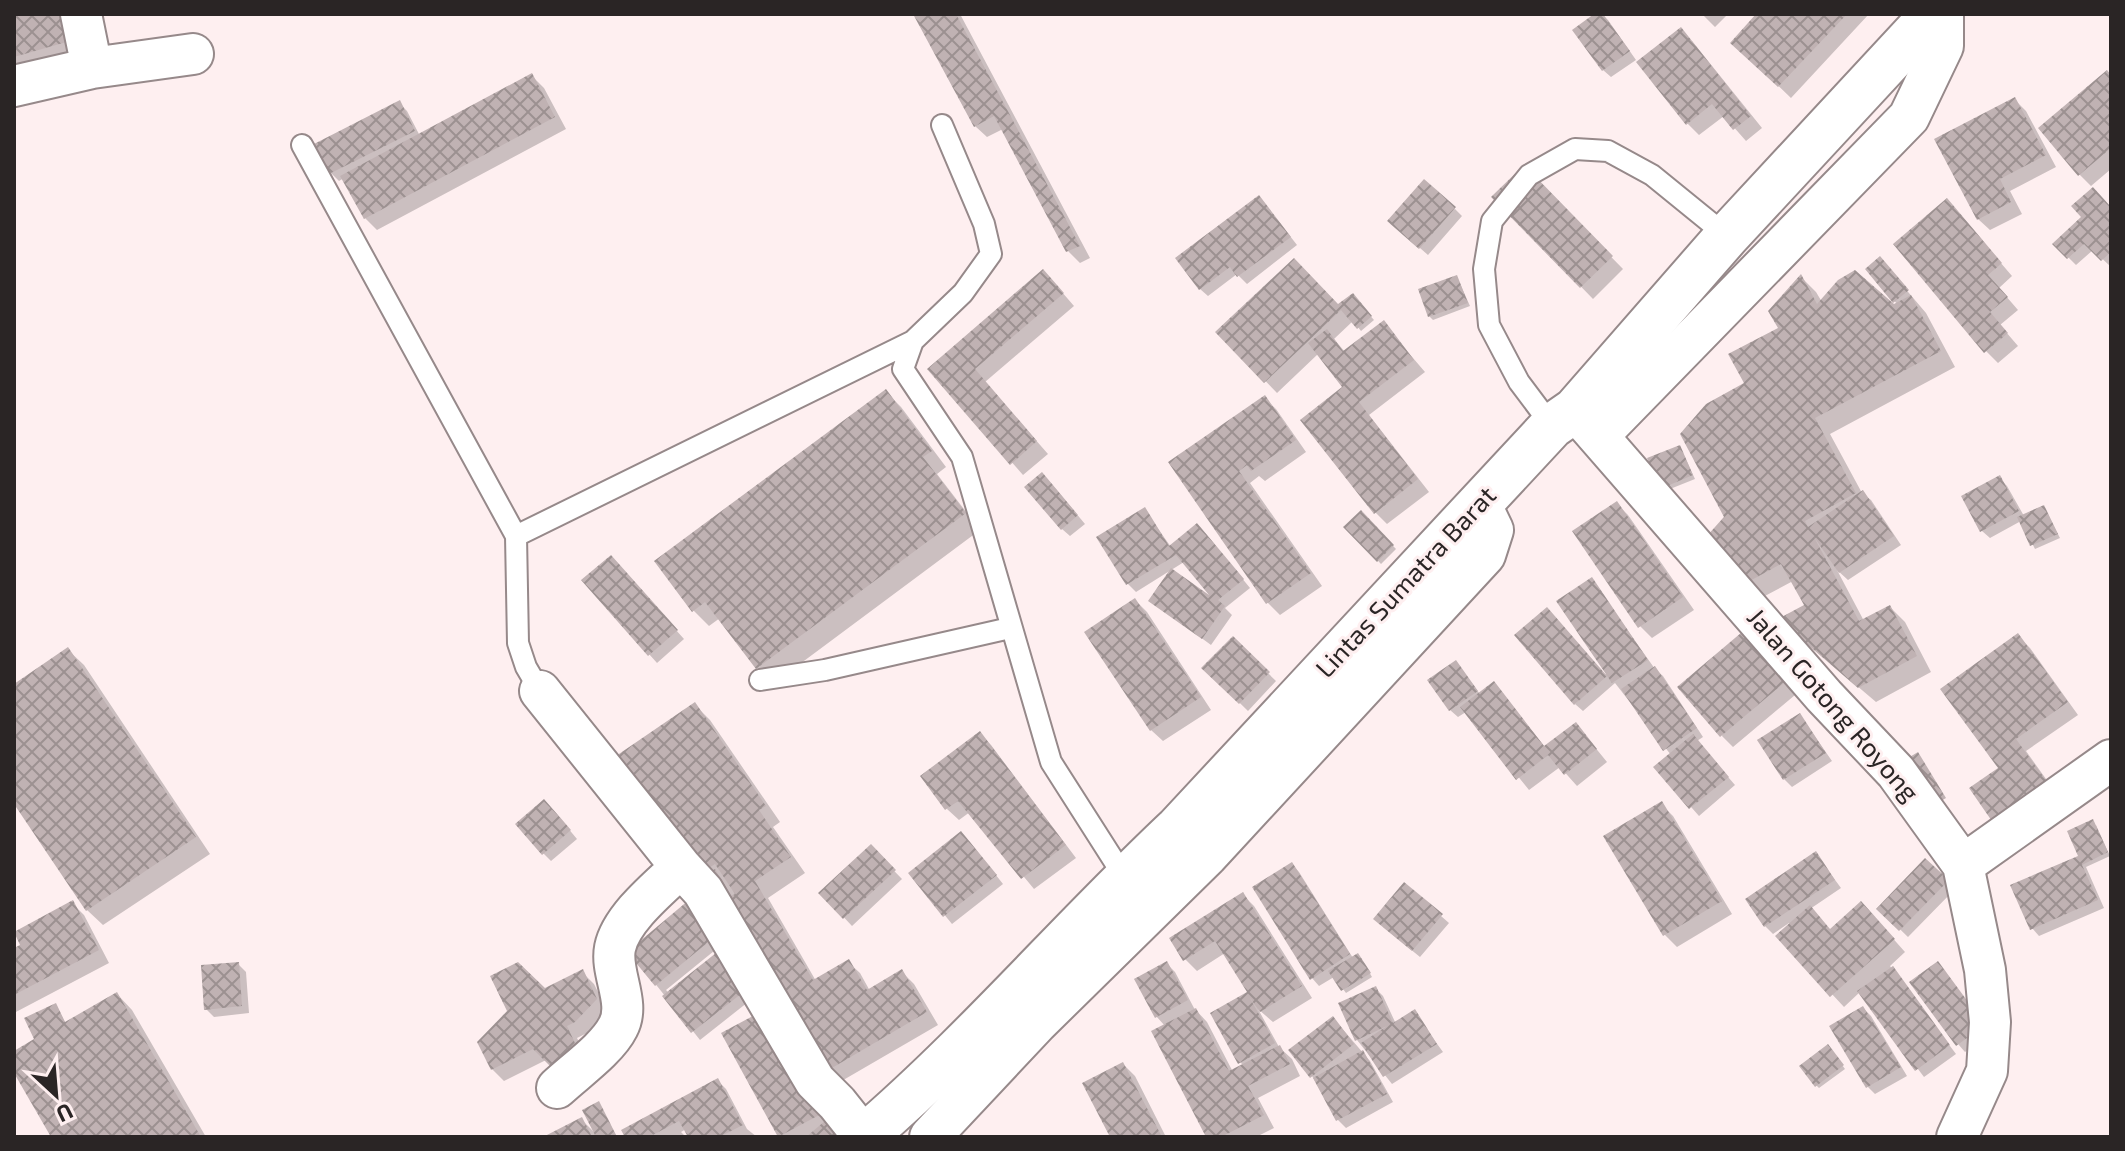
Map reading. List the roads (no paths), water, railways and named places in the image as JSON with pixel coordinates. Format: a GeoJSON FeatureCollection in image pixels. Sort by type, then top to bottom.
{"type":"FeatureCollection","features":[{"type":"Feature","properties":{"kind":"highway","name":"Lintas Sumatra Barat"},"geometry":{"type":"LineString","coordinates":[[864,1137],[1024,1010],[1125,878],[1193,842],[1480,503],[1575,424],[1727,236],[1933,14]]}},
{"type":"Feature","properties":{"kind":"street"},"geometry":{"type":"LineString","coordinates":[[81,14],[92,68]]}},
{"type":"Feature","properties":{"kind":"street"},"geometry":{"type":"LineString","coordinates":[[1575,424],[1909,117],[1943,46],[1943,14]]}},
{"type":"Feature","properties":{"kind":"street"},"geometry":{"type":"LineString","coordinates":[[14,86],[92,68],[193,54]]}},
{"type":"Feature","properties":{"kind":"street","name":"Jalan Gotong Royong"},"geometry":{"type":"LineString","coordinates":[[1575,424],[1896,772],[1963,865],[1985,970],[1990,1022],[1987,1071],[1957,1137]]}},
{"type":"Feature","properties":{"kind":"street"},"geometry":{"type":"LineString","coordinates":[[540,691],[703,891],[815,1081],[864,1137]]}},
{"type":"Feature","properties":{"kind":"street"},"geometry":{"type":"LineString","coordinates":[[1963,865],[2111,760]]}},
{"type":"Feature","properties":{"kind":"street"},"geometry":{"type":"LineString","coordinates":[[930,1137],[1024,1010],[1193,842]]}},
{"type":"Feature","properties":{"kind":"street"},"geometry":{"type":"LineString","coordinates":[[557,1088],[611,1038],[620,1025],[622,1011],[615,949],[625,926],[643,903],[681,867]]}},
{"type":"Feature","properties":{"kind":"lane"},"geometry":{"type":"LineString","coordinates":[[516,536],[913,341],[963,293],[991,254],[984,224],[942,125]]}},
{"type":"Feature","properties":{"kind":"lane"},"geometry":{"type":"LineString","coordinates":[[302,145],[516,536],[518,643],[526,667],[540,691]]}},
{"type":"Feature","properties":{"kind":"lane"},"geometry":{"type":"LineString","coordinates":[[1575,424],[1519,382],[1489,325],[1484,269],[1492,221],[1529,175],[1575,149],[1608,151],[1652,175],[1727,236]]}},
{"type":"Feature","properties":{"kind":"lane"},"geometry":{"type":"LineString","coordinates":[[913,341],[903,369],[962,457],[1051,762],[1125,878]]}},
{"type":"Feature","properties":{"kind":"lane"},"geometry":{"type":"LineString","coordinates":[[760,680],[825,670],[1010,628]]}}]}
